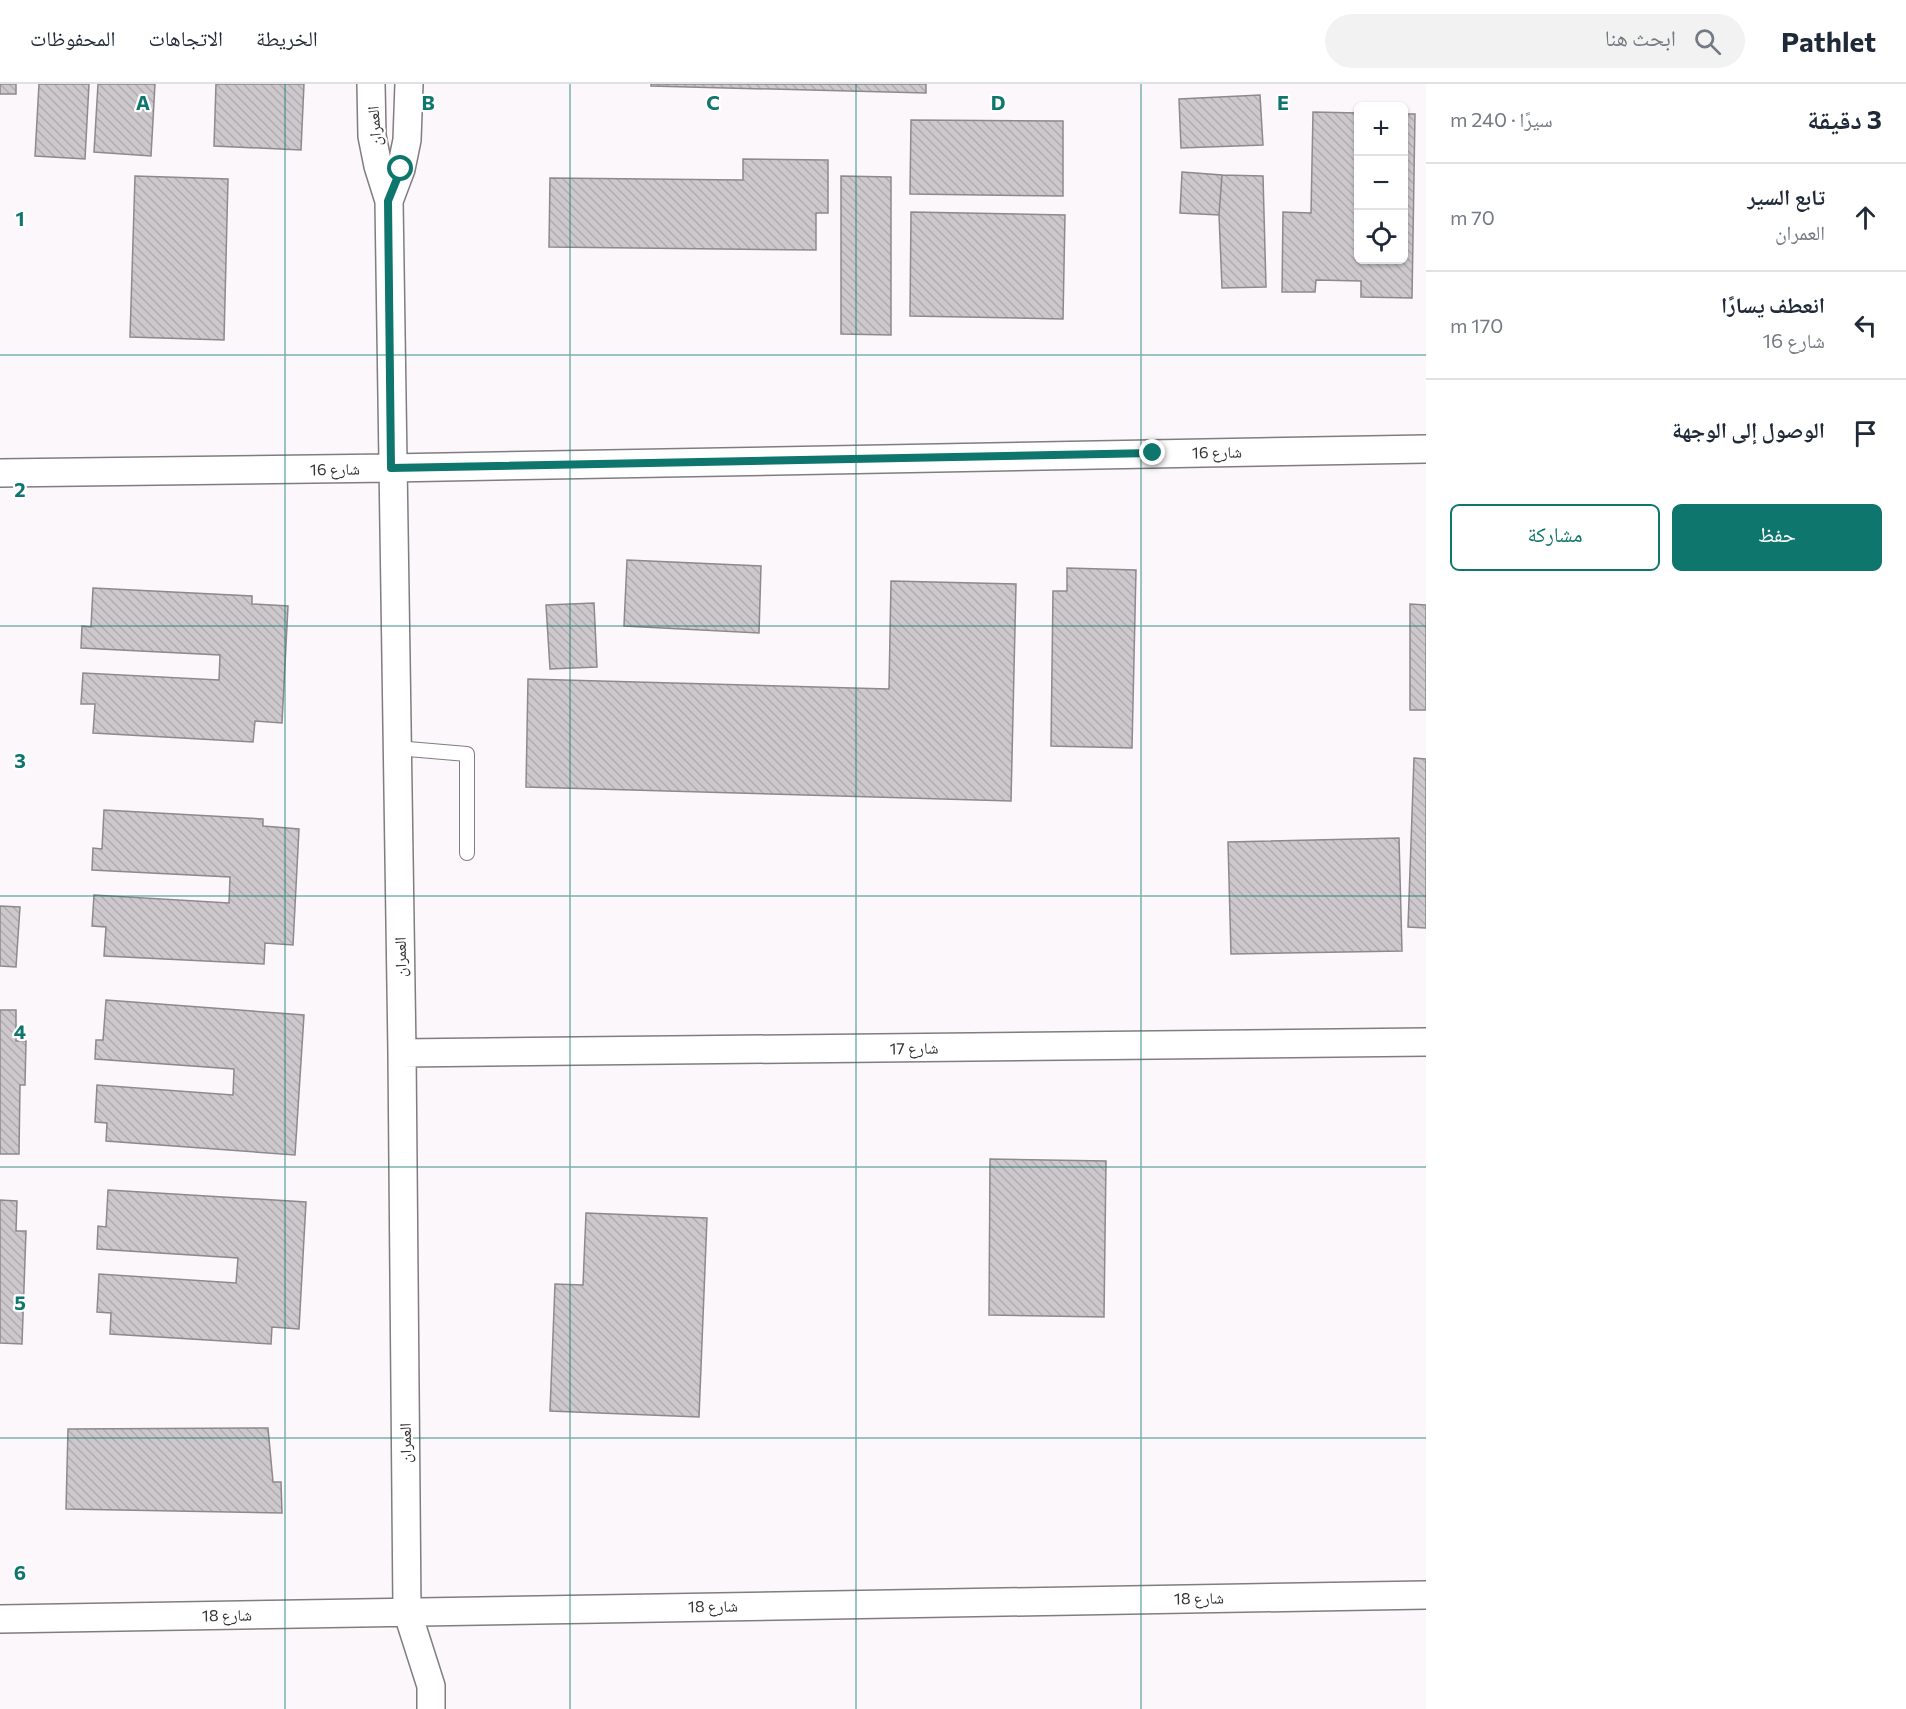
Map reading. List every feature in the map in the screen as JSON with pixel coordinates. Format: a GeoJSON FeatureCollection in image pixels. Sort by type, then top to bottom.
{"type":"FeatureCollection","features":[{"type":"Feature","properties":{"kind":"street"},"geometry":{"type":"LineString","coordinates":[[358,84],[372,136]]}},
{"type":"Feature","properties":{"kind":"street","name":"العمران"},"geometry":{"type":"LineString","coordinates":[[371,84],[372,136],[388,201],[402,1053],[407,1611],[431,1686],[431,1709]]}},
{"type":"Feature","properties":{"kind":"street","name":"العمران"},"geometry":{"type":"LineString","coordinates":[[388,201],[401,169],[407,140],[409,84]]}},
{"type":"Feature","properties":{"kind":"street"},"geometry":{"type":"LineString","coordinates":[[407,140],[428,84]]}},
{"type":"Feature","properties":{"kind":"street","name":"شارع 16"},"geometry":{"type":"LineString","coordinates":[[0,473],[391,468],[1426,448]]}},
{"type":"Feature","properties":{"kind":"street","name":"شارع 17"},"geometry":{"type":"LineString","coordinates":[[402,1053],[1426,1042]]}},
{"type":"Feature","properties":{"kind":"street","name":"شارع 18"},"geometry":{"type":"LineString","coordinates":[[0,1619],[1426,1595]]}},
{"type":"Feature","properties":{"kind":"lane"},"geometry":{"type":"LineString","coordinates":[[396,748],[467,754],[467,853]]}},
{"type":"Feature","properties":{"kind":"building"},"geometry":{"type":"Polygon","coordinates":[[[0,84],[16,84],[16,94],[0,94],[0,84]]]}},
{"type":"Feature","properties":{"kind":"building"},"geometry":{"type":"Polygon","coordinates":[[[39,84],[89,84],[85,159],[35,156],[39,84]]]}},
{"type":"Feature","properties":{"kind":"building"},"geometry":{"type":"Polygon","coordinates":[[[98,84],[155,84],[151,156],[94,152],[98,84]]]}},
{"type":"Feature","properties":{"kind":"building"},"geometry":{"type":"Polygon","coordinates":[[[216,84],[304,84],[301,150],[214,146],[216,84]]]}},
{"type":"Feature","properties":{"kind":"building"},"geometry":{"type":"Polygon","coordinates":[[[651,84],[926,84],[926,93],[651,86],[651,84]]]}},
{"type":"Feature","properties":{"kind":"building"},"geometry":{"type":"Polygon","coordinates":[[[1260,95],[1263,145],[1181,148],[1179,99],[1260,95]]]}},
{"type":"Feature","properties":{"kind":"building"},"geometry":{"type":"Polygon","coordinates":[[[1313,112],[1354,113],[1354,264],[1408,264],[1408,114],[1415,114],[1412,298],[1361,297],[1361,281],[1316,280],[1315,292],[1282,292],[1283,212],[1311,213],[1313,112]]]}},
{"type":"Feature","properties":{"kind":"building"},"geometry":{"type":"Polygon","coordinates":[[[911,120],[1063,121],[1063,196],[910,194],[911,120]]]}},
{"type":"Feature","properties":{"kind":"building"},"geometry":{"type":"Polygon","coordinates":[[[743,159],[828,160],[828,213],[816,213],[816,250],[549,247],[550,178],[743,180],[743,159]]]}},
{"type":"Feature","properties":{"kind":"building"},"geometry":{"type":"Polygon","coordinates":[[[1182,172],[1222,175],[1219,215],[1180,213],[1182,172]]]}},
{"type":"Feature","properties":{"kind":"building"},"geometry":{"type":"Polygon","coordinates":[[[1222,175],[1263,176],[1266,287],[1222,288],[1219,215],[1222,175]]]}},
{"type":"Feature","properties":{"kind":"building"},"geometry":{"type":"Polygon","coordinates":[[[135,176],[228,179],[224,340],[130,337],[135,176]]]}},
{"type":"Feature","properties":{"kind":"building"},"geometry":{"type":"Polygon","coordinates":[[[841,176],[891,177],[891,335],[841,334],[841,176]]]}},
{"type":"Feature","properties":{"kind":"building"},"geometry":{"type":"Polygon","coordinates":[[[911,212],[1065,215],[1063,319],[910,316],[911,212]]]}},
{"type":"Feature","properties":{"kind":"building"},"geometry":{"type":"Polygon","coordinates":[[[627,560],[761,566],[759,633],[624,626],[627,560]]]}},
{"type":"Feature","properties":{"kind":"building"},"geometry":{"type":"Polygon","coordinates":[[[1067,568],[1136,570],[1132,748],[1051,746],[1053,591],[1067,591],[1067,568]]]}},
{"type":"Feature","properties":{"kind":"building"},"geometry":{"type":"Polygon","coordinates":[[[891,581],[1016,584],[1011,801],[526,787],[528,679],[889,689],[891,581]]]}},
{"type":"Feature","properties":{"kind":"building"},"geometry":{"type":"Polygon","coordinates":[[[93,588],[252,596],[252,604],[288,606],[282,723],[255,721],[253,742],[93,733],[95,704],[81,704],[83,673],[219,680],[220,655],[81,648],[82,626],[91,627],[93,588]]]}},
{"type":"Feature","properties":{"kind":"building"},"geometry":{"type":"Polygon","coordinates":[[[594,603],[597,667],[550,669],[546,605],[594,603]]]}},
{"type":"Feature","properties":{"kind":"building"},"geometry":{"type":"Polygon","coordinates":[[[1410,604],[1426,605],[1426,710],[1410,710],[1410,604]]]}},
{"type":"Feature","properties":{"kind":"building"},"geometry":{"type":"Polygon","coordinates":[[[1414,758],[1426,759],[1426,928],[1408,927],[1414,758]]]}},
{"type":"Feature","properties":{"kind":"building"},"geometry":{"type":"Polygon","coordinates":[[[104,810],[263,819],[263,826],[299,829],[293,945],[265,943],[264,964],[104,956],[106,927],[92,926],[94,895],[229,903],[230,877],[92,870],[93,848],[102,849],[104,810]]]}},
{"type":"Feature","properties":{"kind":"building"},"geometry":{"type":"Polygon","coordinates":[[[1399,838],[1402,951],[1231,954],[1228,842],[1399,838]]]}},
{"type":"Feature","properties":{"kind":"building"},"geometry":{"type":"Polygon","coordinates":[[[0,906],[20,907],[16,967],[0,966],[0,906]]]}},
{"type":"Feature","properties":{"kind":"building"},"geometry":{"type":"Polygon","coordinates":[[[106,1000],[304,1015],[295,1155],[106,1141],[107,1123],[95,1122],[97,1085],[233,1095],[234,1069],[95,1059],[96,1040],[103,1040],[106,1000]]]}},
{"type":"Feature","properties":{"kind":"building"},"geometry":{"type":"Polygon","coordinates":[[[0,1010],[16,1010],[16,1041],[26,1041],[25,1085],[20,1085],[19,1154],[0,1154],[0,1010]]]}},
{"type":"Feature","properties":{"kind":"building"},"geometry":{"type":"Polygon","coordinates":[[[990,1159],[1106,1161],[1104,1317],[989,1315],[990,1159]]]}},
{"type":"Feature","properties":{"kind":"building"},"geometry":{"type":"Polygon","coordinates":[[[108,1190],[306,1202],[299,1329],[272,1327],[271,1344],[110,1334],[111,1313],[97,1312],[99,1274],[236,1283],[238,1258],[97,1249],[98,1226],[106,1227],[108,1190]]]}},
{"type":"Feature","properties":{"kind":"building"},"geometry":{"type":"Polygon","coordinates":[[[0,1200],[17,1201],[16,1231],[26,1231],[22,1344],[0,1343],[0,1200]]]}},
{"type":"Feature","properties":{"kind":"building"},"geometry":{"type":"Polygon","coordinates":[[[586,1213],[707,1218],[699,1417],[550,1411],[555,1284],[583,1285],[586,1213]]]}},
{"type":"Feature","properties":{"kind":"building"},"geometry":{"type":"Polygon","coordinates":[[[268,1428],[273,1482],[281,1482],[282,1513],[66,1509],[68,1429],[268,1428]]]}},
{"type":"Feature","properties":{"kind":"route"},"geometry":{"type":"LineString","coordinates":[[401,169],[388,201],[391,468],[1153,453]]}}]}
